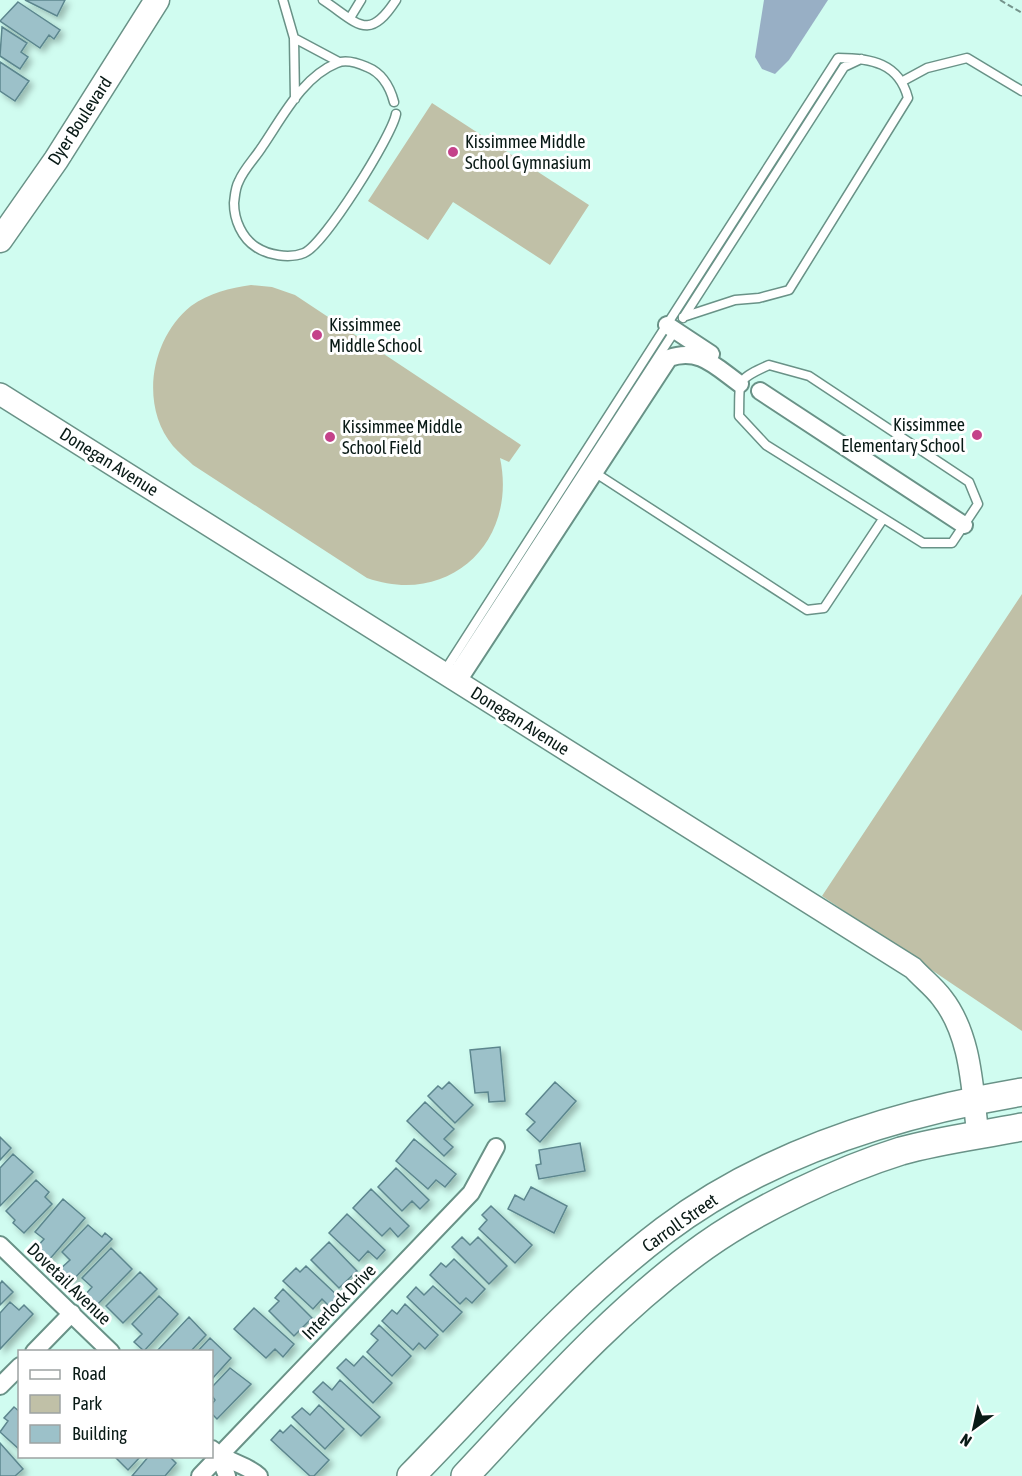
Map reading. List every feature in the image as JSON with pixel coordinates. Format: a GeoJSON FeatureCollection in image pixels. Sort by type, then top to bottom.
{"type":"FeatureCollection","features":[{"type":"Feature","properties":{"kind":"main road","name":"Dyer Boulevard"},"geometry":{"type":"LineString","coordinates":[[0,240],[56,160],[157,0]]}},
{"type":"Feature","properties":{"kind":"main road","name":"Carroll Street"},"geometry":{"type":"LineString","coordinates":[[411,1476],[591,1292],[666,1229],[738,1183],[818,1147],[900,1118],[973,1100],[1022,1092]]}},
{"type":"Feature","properties":{"kind":"main road"},"geometry":{"type":"LineString","coordinates":[[465,1476],[614,1321],[706,1245],[753,1217],[837,1174],[902,1151],[1022,1127]]}},
{"type":"Feature","properties":{"kind":"street"},"geometry":{"type":"LineString","coordinates":[[675,324],[742,380]]}},
{"type":"Feature","properties":{"kind":"street"},"geometry":{"type":"LineString","coordinates":[[451,677],[586,467],[669,358],[682,353],[695,354],[742,380]]}},
{"type":"Feature","properties":{"kind":"street"},"geometry":{"type":"LineString","coordinates":[[760,392],[964,525]]}},
{"type":"Feature","properties":{"kind":"street","name":"Donegan Avenue"},"geometry":{"type":"LineString","coordinates":[[0,394],[913,968],[943,998],[962,1035],[971,1076],[978,1135]]}},
{"type":"Feature","properties":{"kind":"street","name":"Interlock Drive"},"geometry":{"type":"LineString","coordinates":[[215,1452],[471,1193],[496,1147]]}},
{"type":"Feature","properties":{"kind":"street","name":"Dovetail Avenue"},"geometry":{"type":"LineString","coordinates":[[0,1245],[109,1350]]}},
{"type":"Feature","properties":{"kind":"street"},"geometry":{"type":"LineString","coordinates":[[36,1350],[72,1313]]}},
{"type":"Feature","properties":{"kind":"street"},"geometry":{"type":"LineString","coordinates":[[0,1386],[18,1368]]}},
{"type":"Feature","properties":{"kind":"street"},"geometry":{"type":"LineString","coordinates":[[215,1452],[227,1476]]}},
{"type":"Feature","properties":{"kind":"street"},"geometry":{"type":"LineString","coordinates":[[215,1452],[253,1470],[259,1476]]}},
{"type":"Feature","properties":{"kind":"street","name":"Interlock Drive"},"geometry":{"type":"LineString","coordinates":[[200,1476],[211,1458]]}},
{"type":"Feature","properties":{"kind":"lane"},"geometry":{"type":"LineString","coordinates":[[283,0],[294,38],[295,99]]}},
{"type":"Feature","properties":{"kind":"lane"},"geometry":{"type":"LineString","coordinates":[[323,0],[365,26],[376,25],[396,0]]}},
{"type":"Feature","properties":{"kind":"lane"},"geometry":{"type":"LineString","coordinates":[[350,18],[362,0]]}},
{"type":"Feature","properties":{"kind":"lane"},"geometry":{"type":"LineString","coordinates":[[294,38],[339,62],[358,62],[374,70],[391,90],[394,102]]}},
{"type":"Feature","properties":{"kind":"lane"},"geometry":{"type":"LineString","coordinates":[[675,324],[735,300],[759,298],[789,290],[908,98],[903,81],[884,65],[864,58],[838,58],[586,467],[807,610],[824,608],[883,519]]}},
{"type":"Feature","properties":{"kind":"lane"},"geometry":{"type":"LineString","coordinates":[[675,324],[844,67],[864,58]]}},
{"type":"Feature","properties":{"kind":"lane"},"geometry":{"type":"LineString","coordinates":[[903,81],[927,68],[967,58],[1022,91]]}},
{"type":"Feature","properties":{"kind":"lane"},"geometry":{"type":"LineString","coordinates":[[339,62],[316,77],[295,99],[238,182],[234,206],[241,231],[249,242],[262,251],[276,255],[305,253],[330,227],[394,124],[396,114]]}},
{"type":"Feature","properties":{"kind":"lane"},"geometry":{"type":"LineString","coordinates":[[769,365],[809,376],[969,482],[978,504],[952,543],[923,543],[766,445],[739,416],[742,380],[769,365]]}},
{"type":"Feature","properties":{"kind":"path"},"geometry":{"type":"LineString","coordinates":[[1000,0],[1022,13]]}},
{"type":"Feature","properties":{"kind":"green space","name":"Kissimmee Middle School Gymnasium"},"geometry":{"type":"Polygon","coordinates":[[[432,103],[589,205],[550,265],[453,202],[428,240],[368,201],[432,103]]]}},
{"type":"Feature","properties":{"kind":"green space","name":"Kissimmee Middle School Field"},"geometry":{"type":"Polygon","coordinates":[[[251,285],[272,287],[295,295],[521,445],[509,462],[500,458],[503,488],[498,516],[487,541],[471,560],[450,575],[425,583],[397,585],[367,578],[193,465],[173,446],[162,430],[153,392],[154,373],[167,336],[177,320],[198,301],[220,292],[251,285]]]}},
{"type":"Feature","properties":{"kind":"green space"},"geometry":{"type":"Polygon","coordinates":[[[1022,594],[1022,1031],[822,896],[1022,594]]]}},
{"type":"Feature","properties":{"kind":"water"},"geometry":{"type":"Polygon","coordinates":[[[764,0],[828,0],[789,60],[775,74],[762,69],[755,57],[764,0]]]}},
{"type":"Feature","properties":{"kind":"building"},"geometry":{"type":"Polygon","coordinates":[[[25,0],[65,0],[57,16],[25,0]]]}},
{"type":"Feature","properties":{"kind":"building"},"geometry":{"type":"Polygon","coordinates":[[[18,2],[60,30],[54,39],[49,35],[40,48],[0,21],[18,2]]]}},
{"type":"Feature","properties":{"kind":"building"},"geometry":{"type":"Polygon","coordinates":[[[2,27],[27,43],[21,52],[28,57],[20,69],[0,56],[2,27]]]}},
{"type":"Feature","properties":{"kind":"building"},"geometry":{"type":"Polygon","coordinates":[[[0,62],[29,81],[15,101],[0,91],[0,62]]]}},
{"type":"Feature","properties":{"kind":"building"},"geometry":{"type":"Polygon","coordinates":[[[500,1047],[505,1101],[489,1102],[488,1092],[475,1093],[470,1050],[500,1047]]]}},
{"type":"Feature","properties":{"kind":"building"},"geometry":{"type":"Polygon","coordinates":[[[449,1082],[473,1105],[455,1123],[428,1096],[438,1086],[442,1089],[449,1082]]]}},
{"type":"Feature","properties":{"kind":"building"},"geometry":{"type":"Polygon","coordinates":[[[555,1082],[576,1101],[540,1142],[527,1130],[535,1122],[526,1114],[555,1082]]]}},
{"type":"Feature","properties":{"kind":"building"},"geometry":{"type":"Polygon","coordinates":[[[425,1102],[454,1129],[444,1139],[453,1147],[444,1156],[407,1121],[425,1102]]]}},
{"type":"Feature","properties":{"kind":"building"},"geometry":{"type":"Polygon","coordinates":[[[0,1137],[11,1148],[0,1160],[0,1137]]]}},
{"type":"Feature","properties":{"kind":"building"},"geometry":{"type":"Polygon","coordinates":[[[414,1139],[456,1174],[445,1187],[436,1180],[428,1189],[396,1161],[414,1139]]]}},
{"type":"Feature","properties":{"kind":"building"},"geometry":{"type":"Polygon","coordinates":[[[580,1143],[585,1171],[539,1179],[536,1165],[541,1164],[539,1150],[580,1143]]]}},
{"type":"Feature","properties":{"kind":"building"},"geometry":{"type":"Polygon","coordinates":[[[13,1154],[33,1172],[0,1206],[0,1168],[13,1154]]]}},
{"type":"Feature","properties":{"kind":"building"},"geometry":{"type":"Polygon","coordinates":[[[396,1168],[429,1200],[420,1209],[412,1201],[402,1211],[378,1187],[396,1168]]]}},
{"type":"Feature","properties":{"kind":"building"},"geometry":{"type":"Polygon","coordinates":[[[36,1180],[49,1192],[45,1197],[52,1204],[24,1233],[13,1223],[15,1220],[6,1211],[36,1180]]]}},
{"type":"Feature","properties":{"kind":"building"},"geometry":{"type":"Polygon","coordinates":[[[531,1187],[567,1206],[554,1233],[508,1209],[515,1195],[524,1200],[531,1187]]]}},
{"type":"Feature","properties":{"kind":"building"},"geometry":{"type":"Polygon","coordinates":[[[371,1189],[409,1226],[398,1237],[390,1228],[382,1236],[353,1208],[371,1189]]]}},
{"type":"Feature","properties":{"kind":"building"},"geometry":{"type":"Polygon","coordinates":[[[63,1199],[85,1218],[49,1260],[36,1248],[44,1239],[35,1232],[63,1199]]]}},
{"type":"Feature","properties":{"kind":"building"},"geometry":{"type":"Polygon","coordinates":[[[491,1206],[532,1245],[515,1263],[479,1229],[487,1220],[482,1215],[491,1206]]]}},
{"type":"Feature","properties":{"kind":"building"},"geometry":{"type":"Polygon","coordinates":[[[347,1214],[385,1250],[377,1259],[368,1251],[359,1261],[329,1233],[347,1214]]]}},
{"type":"Feature","properties":{"kind":"building"},"geometry":{"type":"Polygon","coordinates":[[[88,1225],[102,1237],[105,1233],[112,1239],[71,1282],[59,1270],[70,1260],[62,1252],[88,1225]]]}},
{"type":"Feature","properties":{"kind":"building"},"geometry":{"type":"Polygon","coordinates":[[[462,1237],[470,1245],[478,1237],[507,1266],[489,1284],[452,1247],[462,1237]]]}},
{"type":"Feature","properties":{"kind":"building"},"geometry":{"type":"Polygon","coordinates":[[[329,1242],[357,1271],[339,1288],[311,1260],[329,1242]]]}},
{"type":"Feature","properties":{"kind":"building"},"geometry":{"type":"Polygon","coordinates":[[[111,1248],[132,1269],[96,1306],[85,1295],[92,1287],[82,1278],[111,1248]]]}},
{"type":"Feature","properties":{"kind":"building"},"geometry":{"type":"Polygon","coordinates":[[[454,1259],[485,1289],[472,1303],[466,1298],[460,1304],[430,1275],[441,1263],[446,1267],[454,1259]]]}},
{"type":"Feature","properties":{"kind":"building"},"geometry":{"type":"Polygon","coordinates":[[[306,1266],[339,1297],[330,1307],[322,1299],[313,1309],[283,1281],[296,1268],[300,1272],[306,1266]]]}},
{"type":"Feature","properties":{"kind":"building"},"geometry":{"type":"Polygon","coordinates":[[[140,1272],[157,1289],[123,1323],[106,1306],[140,1272]]]}},
{"type":"Feature","properties":{"kind":"building"},"geometry":{"type":"Polygon","coordinates":[[[2,1281],[13,1292],[0,1305],[0,1284],[2,1281]]]}},
{"type":"Feature","properties":{"kind":"building"},"geometry":{"type":"Polygon","coordinates":[[[433,1286],[462,1312],[443,1332],[407,1297],[416,1287],[424,1295],[433,1286]]]}},
{"type":"Feature","properties":{"kind":"building"},"geometry":{"type":"Polygon","coordinates":[[[283,1289],[312,1318],[294,1336],[269,1311],[279,1301],[275,1298],[283,1289]]]}},
{"type":"Feature","properties":{"kind":"building"},"geometry":{"type":"Polygon","coordinates":[[[159,1296],[178,1314],[145,1350],[134,1342],[142,1334],[132,1324],[159,1296]]]}},
{"type":"Feature","properties":{"kind":"building"},"geometry":{"type":"Polygon","coordinates":[[[10,1302],[19,1310],[24,1305],[33,1314],[0,1349],[0,1313],[10,1302]]]}},
{"type":"Feature","properties":{"kind":"building"},"geometry":{"type":"Polygon","coordinates":[[[405,1304],[438,1335],[425,1349],[419,1343],[413,1350],[382,1321],[392,1310],[397,1314],[405,1304]]]}},
{"type":"Feature","properties":{"kind":"building"},"geometry":{"type":"Polygon","coordinates":[[[254,1308],[294,1344],[283,1357],[275,1349],[266,1358],[234,1329],[254,1308]]]}},
{"type":"Feature","properties":{"kind":"building"},"geometry":{"type":"Polygon","coordinates":[[[189,1317],[206,1335],[192,1350],[158,1350],[189,1317]]]}},
{"type":"Feature","properties":{"kind":"building"},"geometry":{"type":"Polygon","coordinates":[[[379,1325],[411,1356],[392,1376],[367,1352],[378,1340],[371,1334],[379,1325]]]}},
{"type":"Feature","properties":{"kind":"building"},"geometry":{"type":"Polygon","coordinates":[[[210,1338],[231,1358],[213,1378],[213,1350],[199,1350],[210,1338]]]}},
{"type":"Feature","properties":{"kind":"building"},"geometry":{"type":"Polygon","coordinates":[[[363,1356],[392,1383],[373,1403],[337,1368],[346,1359],[354,1366],[363,1356]]]}},
{"type":"Feature","properties":{"kind":"building"},"geometry":{"type":"Polygon","coordinates":[[[230,1368],[251,1384],[217,1419],[213,1415],[215,1400],[213,1386],[230,1368]]]}},
{"type":"Feature","properties":{"kind":"building"},"geometry":{"type":"Polygon","coordinates":[[[340,1380],[380,1417],[361,1436],[313,1392],[323,1382],[332,1390],[340,1380]]]}},
{"type":"Feature","properties":{"kind":"building"},"geometry":{"type":"Polygon","coordinates":[[[319,1405],[344,1429],[325,1449],[292,1417],[302,1408],[310,1415],[319,1405]]]}},
{"type":"Feature","properties":{"kind":"building"},"geometry":{"type":"Polygon","coordinates":[[[14,1407],[18,1410],[18,1448],[0,1432],[8,1421],[4,1418],[14,1407]]]}},
{"type":"Feature","properties":{"kind":"building"},"geometry":{"type":"Polygon","coordinates":[[[291,1425],[329,1460],[314,1476],[310,1476],[271,1440],[280,1430],[283,1433],[291,1425]]]}},
{"type":"Feature","properties":{"kind":"building"},"geometry":{"type":"Polygon","coordinates":[[[0,1443],[23,1469],[15,1476],[0,1476],[0,1443]]]}},
{"type":"Feature","properties":{"kind":"building"},"geometry":{"type":"Polygon","coordinates":[[[116,1458],[139,1458],[128,1470],[116,1458]]]}},
{"type":"Feature","properties":{"kind":"building"},"geometry":{"type":"Polygon","coordinates":[[[147,1458],[171,1458],[176,1463],[165,1476],[132,1476],[147,1458]]]}},
{"type":"Feature","properties":{"kind":"place","name":"Kissimmee Middle School Gymnasium"},"geometry":{"type":"Point","coordinates":[453,152]}},
{"type":"Feature","properties":{"kind":"place","name":"Kissimmee Middle School"},"geometry":{"type":"Point","coordinates":[317,335]}},
{"type":"Feature","properties":{"kind":"place","name":"Kissimmee Elementary School"},"geometry":{"type":"Point","coordinates":[977,435]}},
{"type":"Feature","properties":{"kind":"place","name":"Kissimmee Middle School Field"},"geometry":{"type":"Point","coordinates":[330,437]}}]}
